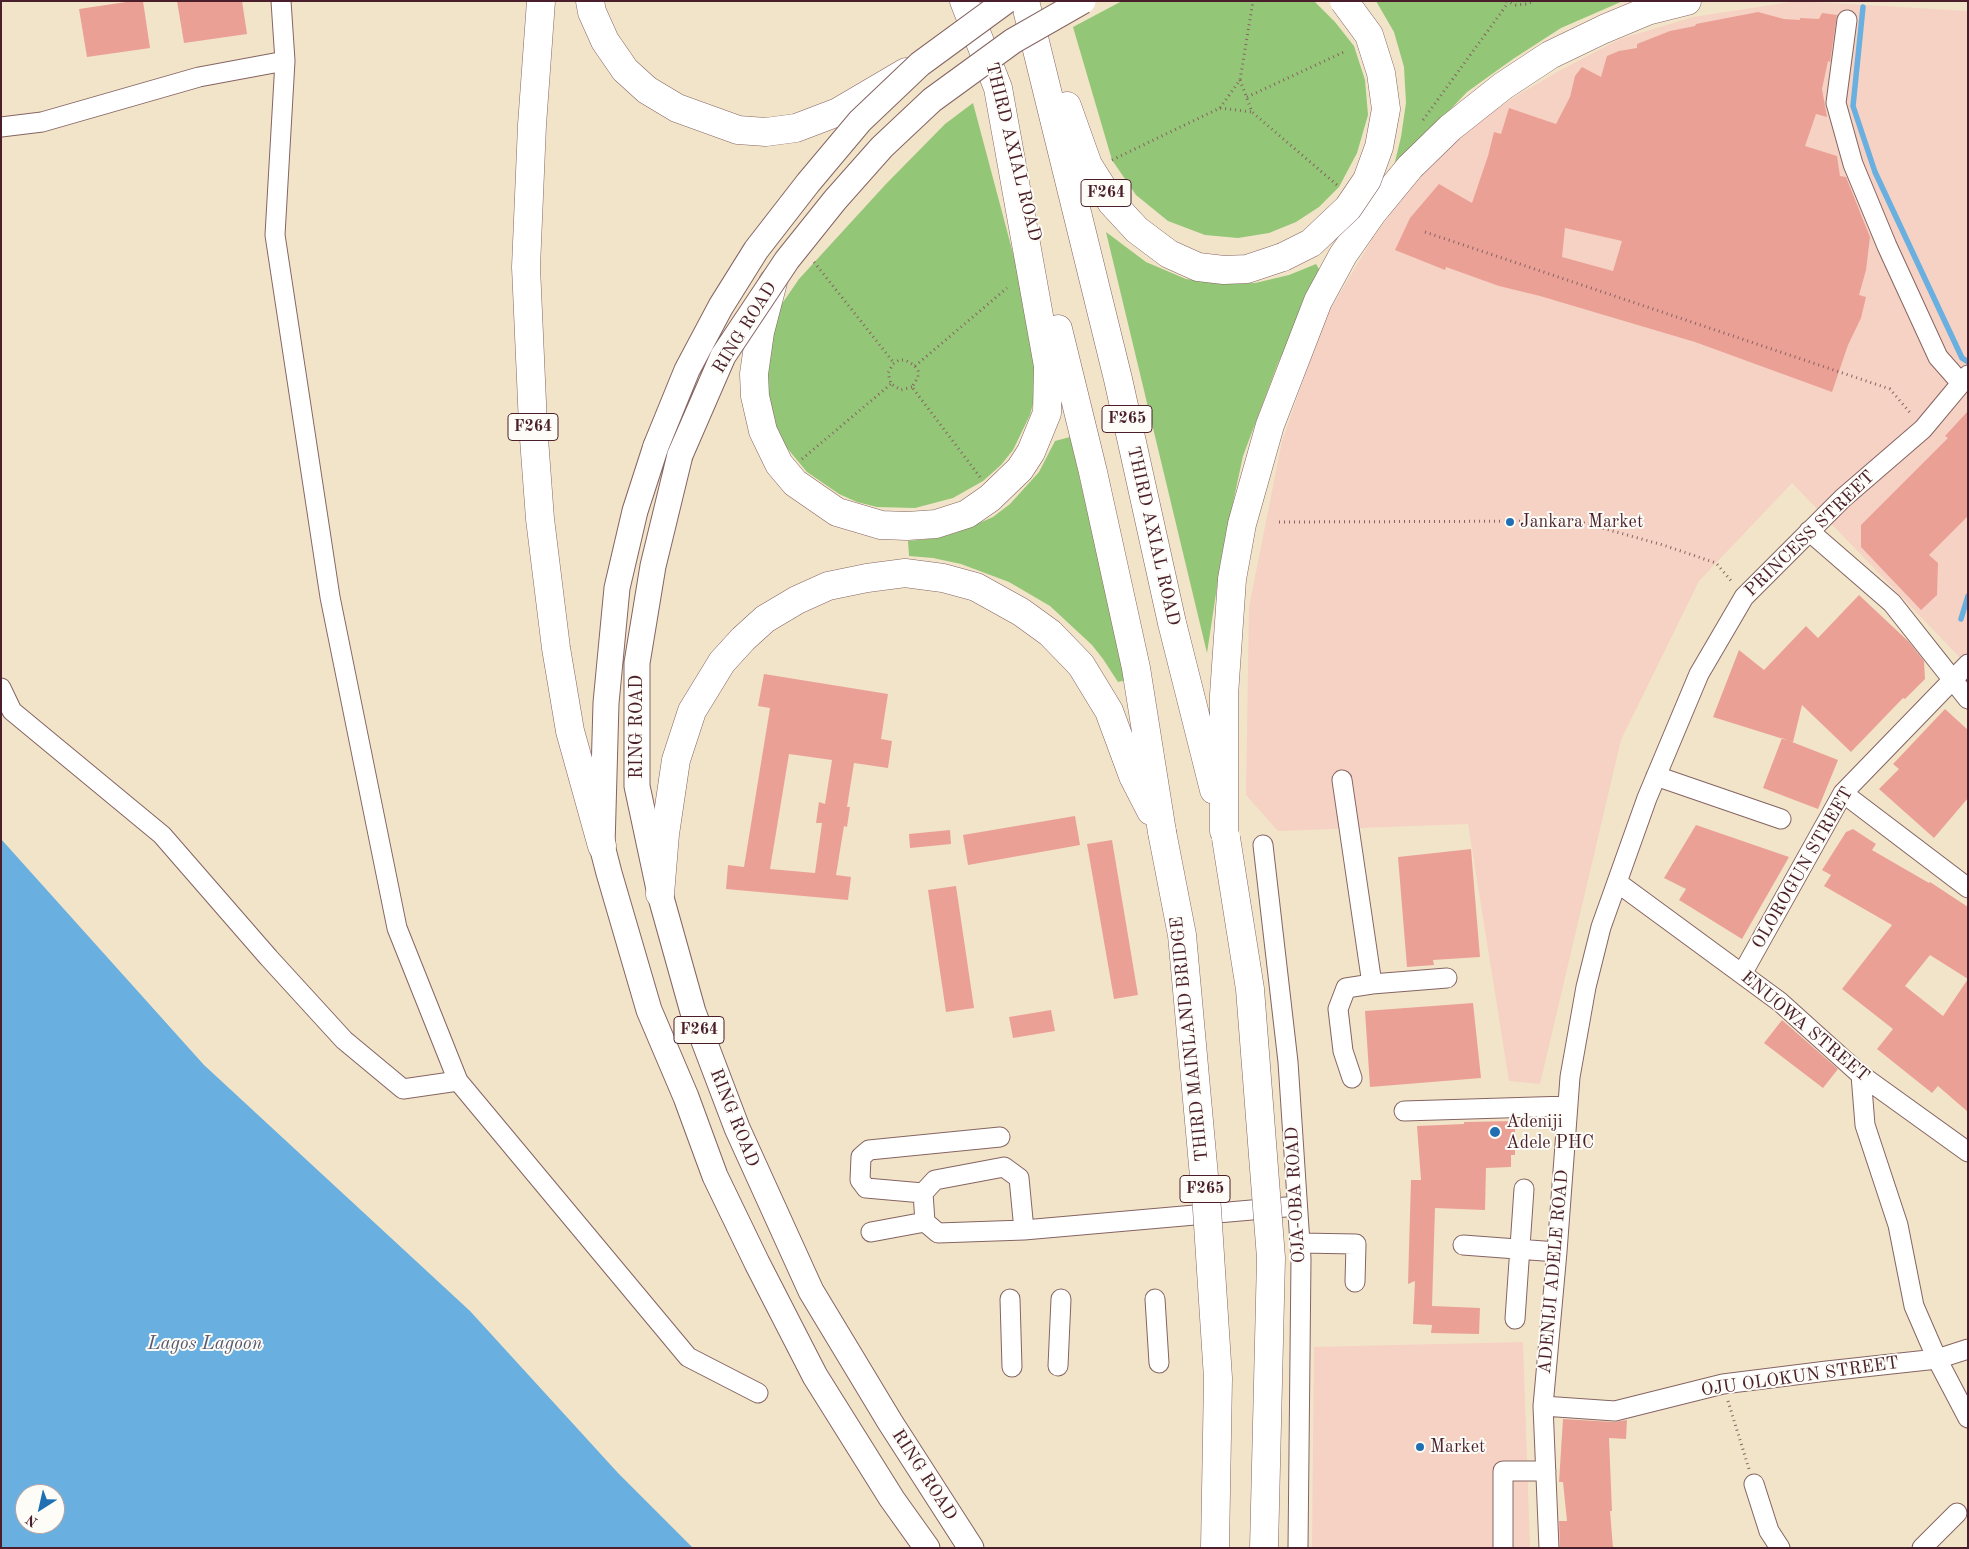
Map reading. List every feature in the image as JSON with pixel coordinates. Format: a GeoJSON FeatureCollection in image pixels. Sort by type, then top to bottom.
{"type":"FeatureCollection","features":[{"type":"Feature","properties":{"kind":"highway","name":"F264"},"geometry":{"type":"LineString","coordinates":[[541,1],[532,125],[526,267],[533,425],[540,519],[556,648],[570,731],[602,846]]}},
{"type":"Feature","properties":{"kind":"highway"},"geometry":{"type":"LineString","coordinates":[[590,1],[592,12],[605,41],[625,70],[647,90],[677,108],[738,130],[766,132],[796,128],[838,112],[920,64]]}},
{"type":"Feature","properties":{"kind":"highway"},"geometry":{"type":"LineString","coordinates":[[773,282],[760,332],[754,374],[755,396],[764,432],[778,464],[795,483],[836,512],[881,525],[936,524],[968,514],[990,498],[1011,478],[1031,452],[1047,413],[1048,366],[998,88],[964,1]]}},
{"type":"Feature","properties":{"kind":"highway","name":"THIRD AXIAL ROAD"},"geometry":{"type":"LineString","coordinates":[[972,1],[998,88],[1093,472],[1136,668],[1162,832]]}},
{"type":"Feature","properties":{"kind":"highway","name":"THIRD AXIAL ROAD"},"geometry":{"type":"LineString","coordinates":[[1026,1],[1118,379],[1172,623],[1225,834]]}},
{"type":"Feature","properties":{"kind":"highway","name":"F264"},"geometry":{"type":"LineString","coordinates":[[1029,1],[1088,165],[1112,203],[1137,230],[1169,254],[1198,267],[1224,270],[1248,269],[1283,257],[1311,243],[1348,208],[1367,180],[1379,147],[1386,109],[1381,73],[1369,35],[1344,1]]}},
{"type":"Feature","properties":{"kind":"highway"},"geometry":{"type":"LineString","coordinates":[[1225,834],[1224,695],[1232,579],[1242,524],[1270,425],[1318,301],[1343,255],[1373,212],[1410,167],[1450,128],[1503,86],[1550,55],[1604,29],[1647,11],[1687,1]]}},
{"type":"Feature","properties":{"kind":"highway"},"geometry":{"type":"LineString","coordinates":[[660,894],[676,760],[692,711],[722,662],[765,619],[797,600],[828,586],[905,573],[943,578],[976,587],[1021,612],[1050,633],[1081,665],[1109,711],[1133,776],[1162,832]]}},
{"type":"Feature","properties":{"kind":"highway","name":"THIRD MAINLAND BRIDGE"},"geometry":{"type":"LineString","coordinates":[[1162,832],[1182,935],[1208,1229],[1218,1378],[1215,1548]]}},
{"type":"Feature","properties":{"kind":"highway","name":"F265"},"geometry":{"type":"LineString","coordinates":[[1225,834],[1250,988],[1271,1258],[1264,1548]]}},
{"type":"Feature","properties":{"kind":"main road","name":"RING ROAD"},"geometry":{"type":"LineString","coordinates":[[927,1548],[892,1499],[815,1376],[715,1176],[686,1097],[649,1010],[602,846],[606,703],[617,588],[635,511],[656,446],[687,370],[721,306],[756,250],[808,182],[860,122],[920,64],[1006,1]]}},
{"type":"Feature","properties":{"kind":"main road","name":"RING ROAD"},"geometry":{"type":"LineString","coordinates":[[971,1548],[890,1422],[811,1291],[737,1128],[693,1012],[660,894],[637,786],[637,663],[653,566],[680,455],[723,356],[787,260],[835,200],[882,147],[932,100],[1013,41],[1083,1]]}},
{"type":"Feature","properties":{"kind":"street"},"geometry":{"type":"LineString","coordinates":[[281,1],[285,60],[275,235],[330,597],[397,928],[458,1081],[688,1357],[758,1393]]}},
{"type":"Feature","properties":{"kind":"street"},"geometry":{"type":"LineString","coordinates":[[1847,20],[1836,103],[1853,164],[1887,246],[1938,357],[1964,379]]}},
{"type":"Feature","properties":{"kind":"street"},"geometry":{"type":"LineString","coordinates":[[1,127],[42,122],[200,77],[285,60]]}},
{"type":"Feature","properties":{"kind":"street","name":"PRINCESS STREET"},"geometry":{"type":"LineString","coordinates":[[1618,883],[1646,798],[1699,674],[1744,597],[1843,498],[1923,429],[1964,379]]}},
{"type":"Feature","properties":{"kind":"street"},"geometry":{"type":"LineString","coordinates":[[1809,531],[1892,603],[1968,699]]}},
{"type":"Feature","properties":{"kind":"street","name":"OLOROGUN STREET"},"geometry":{"type":"LineString","coordinates":[[1742,974],[1844,792],[1951,679],[1968,664]]}},
{"type":"Feature","properties":{"kind":"street"},"geometry":{"type":"LineString","coordinates":[[1,688],[12,711],[162,835],[268,958],[344,1040],[403,1088],[458,1081]]}},
{"type":"Feature","properties":{"kind":"street"},"geometry":{"type":"LineString","coordinates":[[1656,776],[1781,819]]}},
{"type":"Feature","properties":{"kind":"street"},"geometry":{"type":"LineString","coordinates":[[1342,780],[1372,984]]}},
{"type":"Feature","properties":{"kind":"street"},"geometry":{"type":"LineString","coordinates":[[1844,792],[1968,888]]}},
{"type":"Feature","properties":{"kind":"street","name":"OJA-OBA ROAD"},"geometry":{"type":"LineString","coordinates":[[1263,845],[1288,1062],[1300,1242],[1298,1548]]}},
{"type":"Feature","properties":{"kind":"street","name":"ENUOWA STREET"},"geometry":{"type":"LineString","coordinates":[[1618,883],[1780,1002],[1861,1075],[1968,1152]]}},
{"type":"Feature","properties":{"kind":"street","name":"ADENIJI ADELE ROAD"},"geometry":{"type":"LineString","coordinates":[[1549,1548],[1543,1406],[1570,1077],[1586,987],[1601,927],[1618,883]]}},
{"type":"Feature","properties":{"kind":"street"},"geometry":{"type":"LineString","coordinates":[[1352,1078],[1343,1051],[1338,1009],[1346,988],[1447,978]]}},
{"type":"Feature","properties":{"kind":"street"},"geometry":{"type":"LineString","coordinates":[[1861,1075],[1865,1125],[1898,1225],[1914,1306],[1937,1359],[1968,1418]]}},
{"type":"Feature","properties":{"kind":"street"},"geometry":{"type":"LineString","coordinates":[[1404,1111],[1568,1106]]}},
{"type":"Feature","properties":{"kind":"street"},"geometry":{"type":"LineString","coordinates":[[923,1193],[866,1188],[860,1180],[861,1157],[869,1150],[1000,1137]]}},
{"type":"Feature","properties":{"kind":"street"},"geometry":{"type":"LineString","coordinates":[[924,1222],[923,1193],[936,1180],[1004,1167],[1019,1178],[1024,1230]]}},
{"type":"Feature","properties":{"kind":"street"},"geometry":{"type":"LineString","coordinates":[[1515,1319],[1524,1189]]}},
{"type":"Feature","properties":{"kind":"street"},"geometry":{"type":"LineString","coordinates":[[871,1232],[924,1222],[938,1233],[1024,1230],[1297,1206]]}},
{"type":"Feature","properties":{"kind":"street"},"geometry":{"type":"LineString","coordinates":[[1300,1242],[1356,1244],[1355,1282]]}},
{"type":"Feature","properties":{"kind":"street"},"geometry":{"type":"LineString","coordinates":[[1463,1245],[1557,1252]]}},
{"type":"Feature","properties":{"kind":"street"},"geometry":{"type":"LineString","coordinates":[[1010,1299],[1012,1367]]}},
{"type":"Feature","properties":{"kind":"street"},"geometry":{"type":"LineString","coordinates":[[1058,1366],[1061,1299]]}},
{"type":"Feature","properties":{"kind":"street"},"geometry":{"type":"LineString","coordinates":[[1155,1299],[1158,1363]]}},
{"type":"Feature","properties":{"kind":"street","name":"OJU OLOKUN STREET"},"geometry":{"type":"LineString","coordinates":[[1543,1406],[1615,1411],[1723,1384],[1937,1359],[1968,1349]]}},
{"type":"Feature","properties":{"kind":"street"},"geometry":{"type":"LineString","coordinates":[[1503,1548],[1503,1471],[1546,1471]]}},
{"type":"Feature","properties":{"kind":"street"},"geometry":{"type":"LineString","coordinates":[[1754,1484],[1769,1531],[1780,1548]]}},
{"type":"Feature","properties":{"kind":"street"},"geometry":{"type":"LineString","coordinates":[[1922,1548],[1956,1513]]}},
{"type":"Feature","properties":{"kind":"path"},"geometry":{"type":"LineString","coordinates":[[1112,160],[1220,108],[1240,80],[1253,1]]}},
{"type":"Feature","properties":{"kind":"path"},"geometry":{"type":"LineString","coordinates":[[1506,1],[1516,5],[1527,4],[1533,1]]}},
{"type":"Feature","properties":{"kind":"path"},"geometry":{"type":"LineString","coordinates":[[1247,97],[1346,51]]}},
{"type":"Feature","properties":{"kind":"path"},"geometry":{"type":"LineString","coordinates":[[1220,108],[1252,112],[1240,80]]}},
{"type":"Feature","properties":{"kind":"path"},"geometry":{"type":"LineString","coordinates":[[1425,232],[1890,389],[1923,429]]}},
{"type":"Feature","properties":{"kind":"path"},"geometry":{"type":"LineString","coordinates":[[814,262],[894,363]]}},
{"type":"Feature","properties":{"kind":"path"},"geometry":{"type":"LineString","coordinates":[[915,366],[1007,288]]}},
{"type":"Feature","properties":{"kind":"path"},"geometry":{"type":"LineString","coordinates":[[905,360],[915,366],[918,377],[912,387],[901,390],[891,384],[888,373],[894,363],[905,360]]}},
{"type":"Feature","properties":{"kind":"path"},"geometry":{"type":"LineString","coordinates":[[798,462],[891,384]]}},
{"type":"Feature","properties":{"kind":"path"},"geometry":{"type":"LineString","coordinates":[[912,387],[983,481]]}},
{"type":"Feature","properties":{"kind":"path"},"geometry":{"type":"LineString","coordinates":[[1279,522],[1577,521],[1664,545],[1716,563],[1744,597]]}},
{"type":"Feature","properties":{"kind":"path"},"geometry":{"type":"LineString","coordinates":[[1723,1384],[1754,1484]]}},
{"type":"Feature","properties":{"kind":"shaded area","name":"Jankara Market"},"geometry":{"type":"Polygon","coordinates":[[[1797,1],[1968,11],[1968,666],[1792,483],[1699,581],[1621,740],[1540,1084],[1509,1081],[1468,824],[1278,831],[1246,795],[1249,607],[1282,441],[1325,318],[1373,238],[1413,183],[1467,129],[1516,96],[1620,39],[1693,17],[1797,1]]]}},
{"type":"Feature","properties":{"kind":"shaded area","name":"Market"},"geometry":{"type":"Polygon","coordinates":[[[1523,1342],[1530,1548],[1312,1548],[1314,1347],[1523,1342]]]}},
{"type":"Feature","properties":{"kind":"green space"},"geometry":{"type":"Polygon","coordinates":[[[1122,1],[1314,1],[1335,22],[1354,46],[1365,80],[1368,115],[1357,153],[1339,187],[1319,207],[1296,222],[1269,233],[1238,238],[1205,235],[1168,221],[1136,195],[1112,160],[1073,27],[1122,1]]]}},
{"type":"Feature","properties":{"kind":"green space"},"geometry":{"type":"Polygon","coordinates":[[[1376,1],[1623,1],[1561,28],[1467,92],[1393,170],[1401,137],[1406,103],[1404,67],[1394,32],[1376,1]]]}},
{"type":"Feature","properties":{"kind":"green space"},"geometry":{"type":"Polygon","coordinates":[[[973,103],[1031,321],[1036,357],[1035,396],[1030,415],[1013,450],[1001,465],[983,481],[953,498],[915,508],[877,507],[857,502],[839,494],[807,472],[782,442],[774,424],[764,387],[777,311],[799,279],[886,184],[945,124],[973,103]]]}},
{"type":"Feature","properties":{"kind":"green space"},"geometry":{"type":"Polygon","coordinates":[[[1106,232],[1146,262],[1186,279],[1225,284],[1255,283],[1289,275],[1316,264],[1322,274],[1278,363],[1243,456],[1222,554],[1207,653],[1106,232]]]}},
{"type":"Feature","properties":{"kind":"green space"},"geometry":{"type":"Polygon","coordinates":[[[1070,437],[1127,680],[1118,682],[1092,645],[1050,606],[1009,582],[961,564],[933,558],[909,556],[908,541],[938,538],[958,532],[993,517],[1010,504],[1039,472],[1055,441],[1070,437]]]}},
{"type":"Feature","properties":{"kind":"water","name":"Lagos Lagoon"},"geometry":{"type":"Polygon","coordinates":[[[1,839],[204,1065],[470,1311],[618,1473],[693,1548],[1,1548],[1,839]]]}},
{"type":"Feature","properties":{"kind":"building"},"geometry":{"type":"Polygon","coordinates":[[[143,1],[150,48],[87,57],[79,9],[143,1]]]}},
{"type":"Feature","properties":{"kind":"building"},"geometry":{"type":"Polygon","coordinates":[[[177,1],[242,1],[247,34],[184,43],[177,1]]]}},
{"type":"Feature","properties":{"kind":"building"},"geometry":{"type":"Polygon","coordinates":[[[1758,12],[1784,19],[1800,20],[1800,18],[1819,19],[1822,13],[1837,15],[1830,62],[1828,61],[1822,89],[1827,117],[1816,114],[1805,146],[1837,156],[1840,176],[1846,177],[1870,237],[1866,270],[1859,295],[1866,297],[1861,318],[1848,345],[1832,392],[1695,342],[1540,296],[1499,286],[1446,267],[1445,270],[1395,250],[1410,218],[1439,184],[1472,203],[1494,132],[1501,134],[1509,108],[1556,124],[1570,97],[1575,76],[1582,67],[1601,77],[1607,56],[1619,51],[1637,48],[1637,44],[1670,31],[1695,26],[1696,24],[1758,12]],[[1565,228],[1562,257],[1613,271],[1622,241],[1565,228]]]}},
{"type":"Feature","properties":{"kind":"building"},"geometry":{"type":"Polygon","coordinates":[[[1968,411],[1968,516],[1929,555],[1938,563],[1937,595],[1921,610],[1861,547],[1861,525],[1948,438],[1945,436],[1968,411]]]}},
{"type":"Feature","properties":{"kind":"building"},"geometry":{"type":"Polygon","coordinates":[[[1859,595],[1909,642],[1924,661],[1925,679],[1905,699],[1903,698],[1851,752],[1802,705],[1793,742],[1713,717],[1739,650],[1764,670],[1806,626],[1818,638],[1859,595]]]}},
{"type":"Feature","properties":{"kind":"building"},"geometry":{"type":"Polygon","coordinates":[[[764,674],[888,694],[881,739],[892,741],[888,768],[854,763],[847,807],[850,807],[847,827],[844,826],[836,875],[851,877],[848,900],[726,889],[728,865],[744,867],[770,708],[758,706],[764,674]],[[789,754],[770,869],[815,873],[822,823],[816,823],[819,802],[825,804],[832,760],[789,754]]]}},
{"type":"Feature","properties":{"kind":"building"},"geometry":{"type":"Polygon","coordinates":[[[1945,709],[1968,730],[1968,798],[1934,838],[1879,789],[1899,769],[1893,764],[1945,709]]]}},
{"type":"Feature","properties":{"kind":"building"},"geometry":{"type":"Polygon","coordinates":[[[1782,738],[1838,760],[1818,809],[1763,788],[1782,738]]]}},
{"type":"Feature","properties":{"kind":"building"},"geometry":{"type":"Polygon","coordinates":[[[1075,816],[1080,845],[968,865],[963,835],[1075,816]]]}},
{"type":"Feature","properties":{"kind":"building"},"geometry":{"type":"Polygon","coordinates":[[[1696,825],[1789,857],[1742,939],[1679,900],[1686,889],[1664,878],[1696,825]]]}},
{"type":"Feature","properties":{"kind":"building"},"geometry":{"type":"Polygon","coordinates":[[[1853,829],[1876,844],[1872,850],[1930,882],[1968,907],[1968,979],[1968,1112],[1938,1086],[1932,1093],[1877,1049],[1893,1029],[1842,989],[1892,925],[1824,886],[1831,875],[1822,870],[1846,832],[1853,829]],[[1930,955],[1905,986],[1943,1016],[1968,979],[1930,955]]]}},
{"type":"Feature","properties":{"kind":"building"},"geometry":{"type":"Polygon","coordinates":[[[950,830],[951,844],[910,848],[909,834],[950,830]]]}},
{"type":"Feature","properties":{"kind":"building"},"geometry":{"type":"Polygon","coordinates":[[[1112,840],[1138,995],[1114,999],[1087,844],[1112,840]]]}},
{"type":"Feature","properties":{"kind":"building"},"geometry":{"type":"Polygon","coordinates":[[[1471,849],[1480,957],[1433,960],[1434,965],[1407,967],[1398,857],[1471,849]]]}},
{"type":"Feature","properties":{"kind":"building"},"geometry":{"type":"Polygon","coordinates":[[[956,886],[974,1008],[946,1012],[928,890],[956,886]]]}},
{"type":"Feature","properties":{"kind":"building"},"geometry":{"type":"Polygon","coordinates":[[[1473,1003],[1481,1078],[1370,1087],[1365,1011],[1473,1003]]]}},
{"type":"Feature","properties":{"kind":"building"},"geometry":{"type":"Polygon","coordinates":[[[1051,1010],[1055,1031],[1013,1038],[1009,1017],[1051,1010]]]}},
{"type":"Feature","properties":{"kind":"building"},"geometry":{"type":"Polygon","coordinates":[[[1782,1020],[1838,1069],[1823,1088],[1764,1043],[1782,1020]]]}},
{"type":"Feature","properties":{"kind":"building"},"geometry":{"type":"Polygon","coordinates":[[[1515,1121],[1515,1155],[1511,1155],[1511,1167],[1486,1168],[1485,1210],[1435,1208],[1432,1306],[1480,1308],[1479,1334],[1431,1333],[1432,1325],[1413,1324],[1415,1281],[1408,1284],[1411,1180],[1421,1180],[1417,1126],[1464,1124],[1464,1122],[1515,1121]]]}},
{"type":"Feature","properties":{"kind":"building"},"geometry":{"type":"Polygon","coordinates":[[[1563,1419],[1614,1422],[1627,1420],[1626,1439],[1609,1438],[1612,1511],[1610,1511],[1613,1548],[1560,1548],[1559,1521],[1567,1521],[1563,1482],[1559,1482],[1563,1419]]]}},
{"type":"Feature","properties":{"kind":"waterway"},"geometry":{"type":"LineString","coordinates":[[1863,7],[1853,106],[1875,172],[1962,358],[1968,362]]}},
{"type":"Feature","properties":{"kind":"waterway"},"geometry":{"type":"LineString","coordinates":[[1961,619],[1968,596]]}},
{"type":"Feature","properties":{"kind":"place","name":"Jankara Market"},"geometry":{"type":"Point","coordinates":[1510,522]}},
{"type":"Feature","properties":{"kind":"place","name":"Adeniji Adele PHC"},"geometry":{"type":"Point","coordinates":[1495,1132]}},
{"type":"Feature","properties":{"kind":"place","name":"Market"},"geometry":{"type":"Point","coordinates":[1420,1447]}}]}
